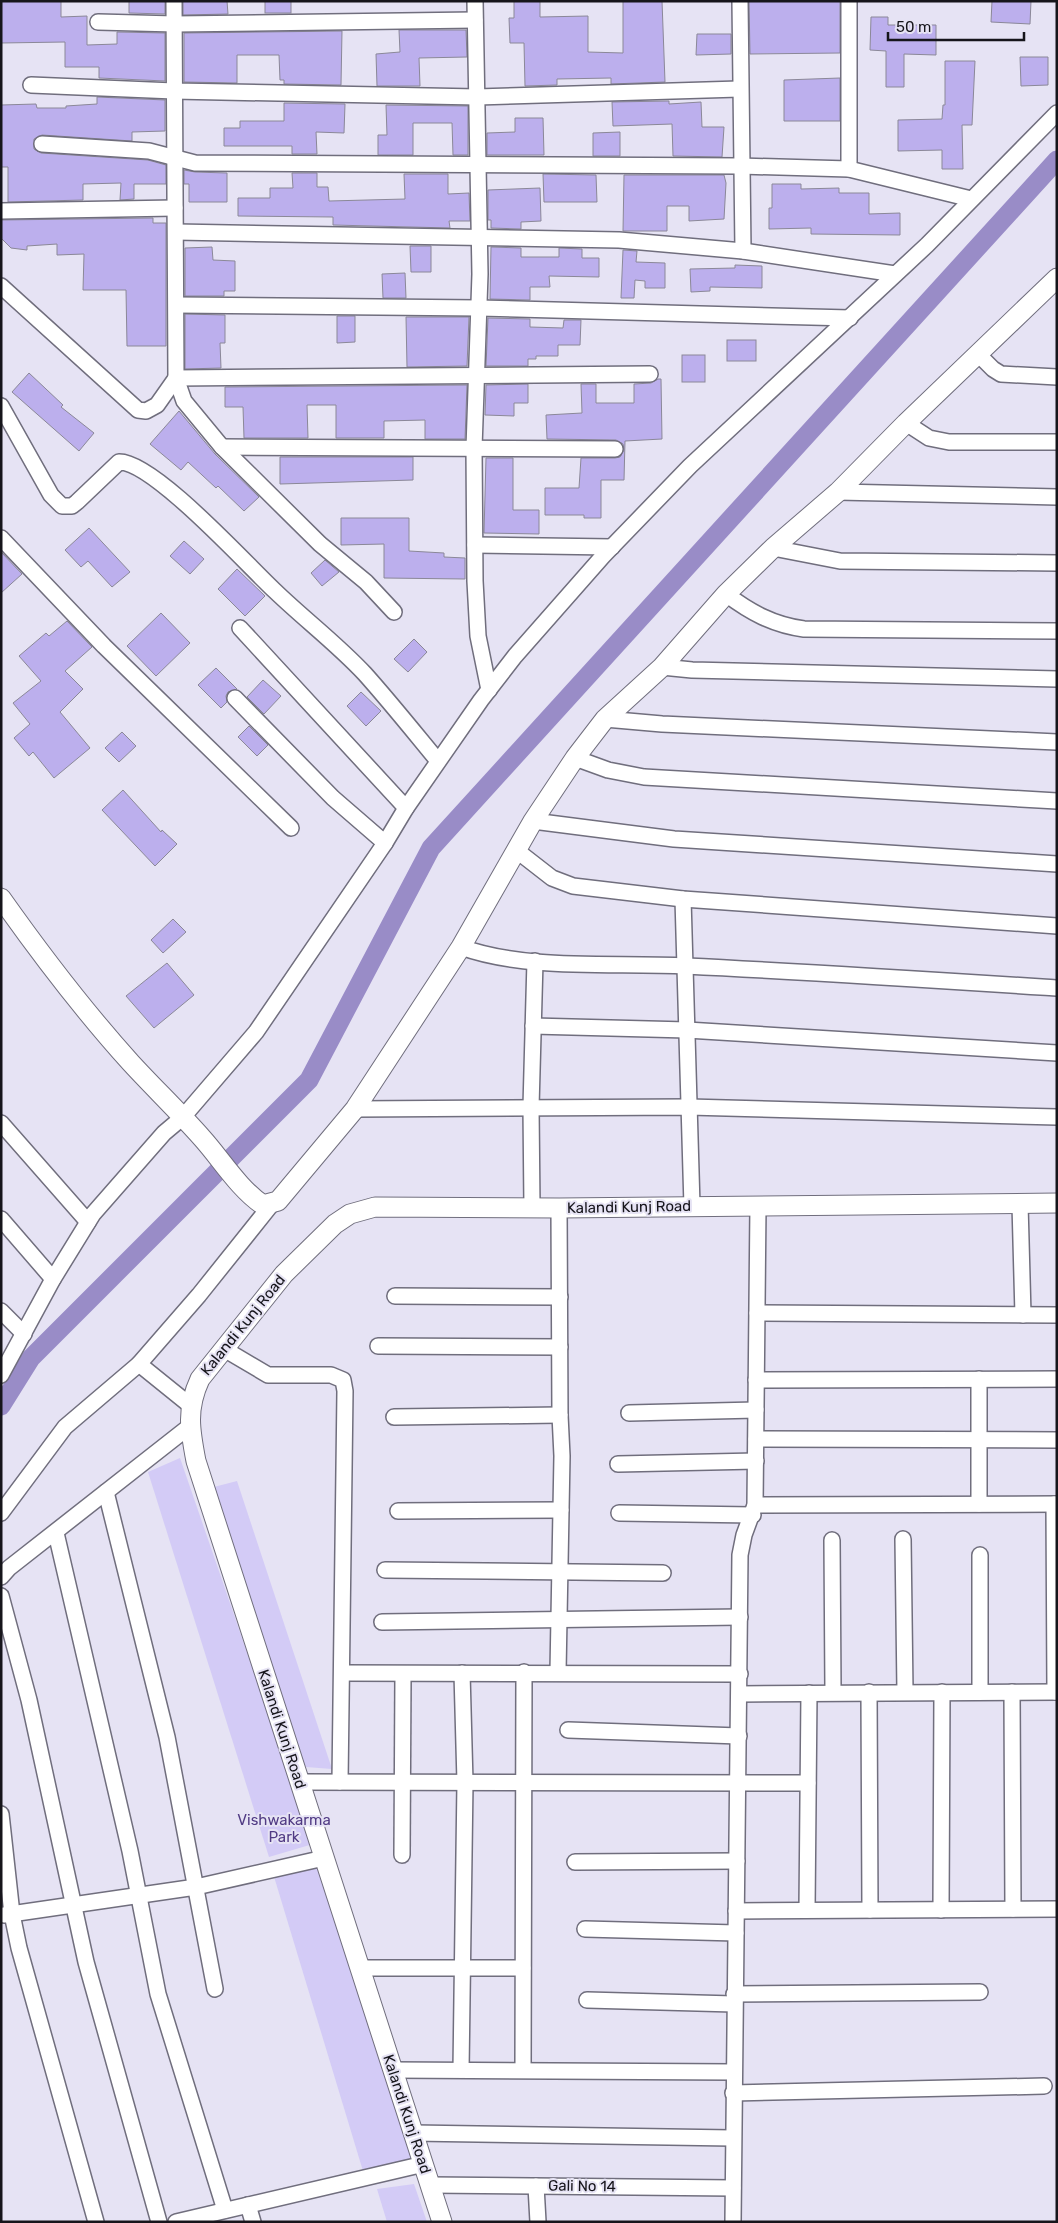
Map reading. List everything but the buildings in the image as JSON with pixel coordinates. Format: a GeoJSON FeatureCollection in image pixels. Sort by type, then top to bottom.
{"type":"FeatureCollection","features":[{"type":"Feature","properties":{"kind":"street"},"geometry":{"type":"LineString","coordinates":[[174,1],[176,378],[184,401],[222,447],[320,544],[366,582],[394,612]]}},
{"type":"Feature","properties":{"kind":"street"},"geometry":{"type":"LineString","coordinates":[[475,1],[480,237],[474,448],[475,545],[478,636],[489,690]]}},
{"type":"Feature","properties":{"kind":"street"},"geometry":{"type":"LineString","coordinates":[[740,1],[739,89],[743,251]]}},
{"type":"Feature","properties":{"kind":"street"},"geometry":{"type":"LineString","coordinates":[[849,1],[849,169]]}},
{"type":"Feature","properties":{"kind":"street"},"geometry":{"type":"LineString","coordinates":[[98,22],[175,24],[475,20]]}},
{"type":"Feature","properties":{"kind":"street"},"geometry":{"type":"LineString","coordinates":[[30,85],[174,91],[477,97],[739,89]]}},
{"type":"Feature","properties":{"kind":"street"},"geometry":{"type":"LineString","coordinates":[[1,1375],[53,1279],[88,1222],[135,1164],[164,1133],[183,1117],[256,1032],[385,843],[438,761],[515,656],[612,547],[690,466],[850,318],[1057,113]]}},
{"type":"Feature","properties":{"kind":"street"},"geometry":{"type":"LineString","coordinates":[[42,144],[150,151],[196,163],[740,166],[849,169],[971,199]]}},
{"type":"Feature","properties":{"kind":"street"},"geometry":{"type":"LineString","coordinates":[[1,211],[175,208]]}},
{"type":"Feature","properties":{"kind":"street"},"geometry":{"type":"LineString","coordinates":[[176,232],[619,240],[743,251],[895,274]]}},
{"type":"Feature","properties":{"kind":"street"},"geometry":{"type":"LineString","coordinates":[[1,1513],[65,1427],[139,1364],[199,1295],[272,1205],[285,1194],[355,1109],[461,947],[533,822],[575,758],[605,719],[662,667],[726,594],[774,548],[838,492],[906,422],[1057,278]]}},
{"type":"Feature","properties":{"kind":"street"},"geometry":{"type":"LineString","coordinates":[[1,286],[138,410],[146,411],[153,409],[176,378]]}},
{"type":"Feature","properties":{"kind":"street"},"geometry":{"type":"LineString","coordinates":[[176,305],[479,308],[850,318]]}},
{"type":"Feature","properties":{"kind":"street"},"geometry":{"type":"LineString","coordinates":[[978,354],[993,370],[1002,374],[1057,377]]}},
{"type":"Feature","properties":{"kind":"street"},"geometry":{"type":"LineString","coordinates":[[176,378],[650,374]]}},
{"type":"Feature","properties":{"kind":"street"},"geometry":{"type":"LineString","coordinates":[[1,406],[51,495],[62,506],[72,506],[119,462],[134,464],[161,484],[216,533],[275,591],[364,673],[438,761]]}},
{"type":"Feature","properties":{"kind":"street"},"geometry":{"type":"LineString","coordinates":[[906,422],[929,438],[949,442],[1057,442]]}},
{"type":"Feature","properties":{"kind":"street"},"geometry":{"type":"LineString","coordinates":[[222,447],[615,449]]}},
{"type":"Feature","properties":{"kind":"street"},"geometry":{"type":"LineString","coordinates":[[838,492],[1057,497]]}},
{"type":"Feature","properties":{"kind":"street"},"geometry":{"type":"LineString","coordinates":[[1,538],[104,646],[291,828]]}},
{"type":"Feature","properties":{"kind":"street"},"geometry":{"type":"LineString","coordinates":[[475,545],[612,547]]}},
{"type":"Feature","properties":{"kind":"street"},"geometry":{"type":"LineString","coordinates":[[774,548],[840,561],[1057,563]]}},
{"type":"Feature","properties":{"kind":"street"},"geometry":{"type":"LineString","coordinates":[[726,594],[765,619],[804,629],[1057,631]]}},
{"type":"Feature","properties":{"kind":"street"},"geometry":{"type":"LineString","coordinates":[[240,628],[406,808]]}},
{"type":"Feature","properties":{"kind":"street"},"geometry":{"type":"LineString","coordinates":[[662,667],[692,670],[1057,679]]}},
{"type":"Feature","properties":{"kind":"street"},"geometry":{"type":"LineString","coordinates":[[235,698],[334,798],[385,843]]}},
{"type":"Feature","properties":{"kind":"street"},"geometry":{"type":"LineString","coordinates":[[605,719],[662,724],[1057,742]]}},
{"type":"Feature","properties":{"kind":"street"},"geometry":{"type":"LineString","coordinates":[[575,758],[608,770],[644,777],[1057,801]]}},
{"type":"Feature","properties":{"kind":"street"},"geometry":{"type":"LineString","coordinates":[[533,822],[674,839],[1057,864]]}},
{"type":"Feature","properties":{"kind":"street"},"geometry":{"type":"LineString","coordinates":[[516,850],[542,872],[563,883],[683,899],[1057,926]]}},
{"type":"Feature","properties":{"kind":"street"},"geometry":{"type":"LineString","coordinates":[[1,898],[52,970],[131,1063],[183,1117],[256,1200],[264,1205],[272,1205]]}},
{"type":"Feature","properties":{"kind":"street"},"geometry":{"type":"LineString","coordinates":[[683,899],[692,1206]]}},
{"type":"Feature","properties":{"kind":"street"},"geometry":{"type":"LineString","coordinates":[[461,947],[495,957],[535,962],[685,966],[1057,988]]}},
{"type":"Feature","properties":{"kind":"street"},"geometry":{"type":"LineString","coordinates":[[532,1208],[531,1107],[535,962]]}},
{"type":"Feature","properties":{"kind":"street"},"geometry":{"type":"LineString","coordinates":[[533,1026],[687,1030],[1057,1053]]}},
{"type":"Feature","properties":{"kind":"street"},"geometry":{"type":"LineString","coordinates":[[355,1109],[689,1107],[1057,1118]]}},
{"type":"Feature","properties":{"kind":"street"},"geometry":{"type":"LineString","coordinates":[[1,1124],[88,1222]]}},
{"type":"Feature","properties":{"kind":"street","name":"Kalandi Kunj Road"},"geometry":{"type":"LineString","coordinates":[[442,2222],[196,1461],[190,1426],[192,1396],[200,1379],[284,1274],[335,1224],[350,1214],[375,1207],[559,1208],[1057,1203]]}},
{"type":"Feature","properties":{"kind":"street"},"geometry":{"type":"LineString","coordinates":[[1020,1204],[1023,1315]]}},
{"type":"Feature","properties":{"kind":"street"},"geometry":{"type":"LineString","coordinates":[[733,2222],[732,2138],[740,1617],[742,1546],[754,1510],[758,1206]]}},
{"type":"Feature","properties":{"kind":"street"},"geometry":{"type":"LineString","coordinates":[[558,1672],[562,1456],[560,1415],[559,1208]]}},
{"type":"Feature","properties":{"kind":"street"},"geometry":{"type":"LineString","coordinates":[[1,1219],[53,1279]]}},
{"type":"Feature","properties":{"kind":"street"},"geometry":{"type":"LineString","coordinates":[[395,1296],[560,1296]]}},
{"type":"Feature","properties":{"kind":"street"},"geometry":{"type":"LineString","coordinates":[[1,1311],[24,1334]]}},
{"type":"Feature","properties":{"kind":"street"},"geometry":{"type":"LineString","coordinates":[[757,1313],[1057,1315]]}},
{"type":"Feature","properties":{"kind":"street"},"geometry":{"type":"LineString","coordinates":[[378,1346],[560,1346]]}},
{"type":"Feature","properties":{"kind":"street"},"geometry":{"type":"LineString","coordinates":[[224,1349],[268,1375],[331,1375],[343,1380],[345,1391],[340,1782]]}},
{"type":"Feature","properties":{"kind":"street"},"geometry":{"type":"LineString","coordinates":[[139,1364],[191,1406]]}},
{"type":"Feature","properties":{"kind":"street"},"geometry":{"type":"LineString","coordinates":[[756,1380],[1057,1378]]}},
{"type":"Feature","properties":{"kind":"street"},"geometry":{"type":"LineString","coordinates":[[979,1379],[980,1504]]}},
{"type":"Feature","properties":{"kind":"street"},"geometry":{"type":"LineString","coordinates":[[629,1413],[756,1410]]}},
{"type":"Feature","properties":{"kind":"street"},"geometry":{"type":"LineString","coordinates":[[394,1417],[560,1415]]}},
{"type":"Feature","properties":{"kind":"street"},"geometry":{"type":"LineString","coordinates":[[1,1577],[9,1568],[190,1426]]}},
{"type":"Feature","properties":{"kind":"street"},"geometry":{"type":"LineString","coordinates":[[756,1439],[1057,1440]]}},
{"type":"Feature","properties":{"kind":"street"},"geometry":{"type":"LineString","coordinates":[[618,1464],[756,1461]]}},
{"type":"Feature","properties":{"kind":"street"},"geometry":{"type":"LineString","coordinates":[[106,1492],[167,1736],[215,1989]]}},
{"type":"Feature","properties":{"kind":"street"},"geometry":{"type":"LineString","coordinates":[[619,1513],[980,1504],[1055,1504],[1056,1692],[740,1694]]}},
{"type":"Feature","properties":{"kind":"street"},"geometry":{"type":"LineString","coordinates":[[398,1511],[561,1510]]}},
{"type":"Feature","properties":{"kind":"street"},"geometry":{"type":"LineString","coordinates":[[56,1533],[139,1895],[158,1994],[224,2210]]}},
{"type":"Feature","properties":{"kind":"street"},"geometry":{"type":"LineString","coordinates":[[904,1539],[904,1692]]}},
{"type":"Feature","properties":{"kind":"street"},"geometry":{"type":"LineString","coordinates":[[832,1540],[833,1692]]}},
{"type":"Feature","properties":{"kind":"street"},"geometry":{"type":"LineString","coordinates":[[980,1555],[980,1692]]}},
{"type":"Feature","properties":{"kind":"street"},"geometry":{"type":"LineString","coordinates":[[386,1570],[663,1573]]}},
{"type":"Feature","properties":{"kind":"street"},"geometry":{"type":"LineString","coordinates":[[1,1596],[29,1700],[86,1962],[159,2222]]}},
{"type":"Feature","properties":{"kind":"street"},"geometry":{"type":"LineString","coordinates":[[382,1622],[559,1618],[740,1617]]}},
{"type":"Feature","properties":{"kind":"street"},"geometry":{"type":"LineString","coordinates":[[342,1674],[524,1672],[740,1674]]}},
{"type":"Feature","properties":{"kind":"street"},"geometry":{"type":"LineString","coordinates":[[523,2070],[524,1672]]}},
{"type":"Feature","properties":{"kind":"street"},"geometry":{"type":"LineString","coordinates":[[461,2070],[465,1782],[462,1673]]}},
{"type":"Feature","properties":{"kind":"street"},"geometry":{"type":"LineString","coordinates":[[402,1674],[402,1856]]}},
{"type":"Feature","properties":{"kind":"street"},"geometry":{"type":"LineString","coordinates":[[869,1692],[870,1910]]}},
{"type":"Feature","properties":{"kind":"street"},"geometry":{"type":"LineString","coordinates":[[941,1910],[942,1692]]}},
{"type":"Feature","properties":{"kind":"street"},"geometry":{"type":"LineString","coordinates":[[1012,1692],[1013,1909]]}},
{"type":"Feature","properties":{"kind":"street"},"geometry":{"type":"LineString","coordinates":[[808,1910],[809,1693]]}},
{"type":"Feature","properties":{"kind":"street"},"geometry":{"type":"LineString","coordinates":[[568,1730],[739,1736]]}},
{"type":"Feature","properties":{"kind":"street"},"geometry":{"type":"LineString","coordinates":[[299,1782],[808,1783]]}},
{"type":"Feature","properties":{"kind":"street"},"geometry":{"type":"LineString","coordinates":[[1,1814],[6,1914],[19,1948],[96,2222]]}},
{"type":"Feature","properties":{"kind":"street"},"geometry":{"type":"LineString","coordinates":[[6,1914],[196,1887],[324,1858]]}},
{"type":"Feature","properties":{"kind":"street"},"geometry":{"type":"LineString","coordinates":[[575,1862],[737,1860]]}},
{"type":"Feature","properties":{"kind":"street"},"geometry":{"type":"LineString","coordinates":[[736,1910],[1057,1909]]}},
{"type":"Feature","properties":{"kind":"street"},"geometry":{"type":"LineString","coordinates":[[585,1929],[736,1933]]}},
{"type":"Feature","properties":{"kind":"street"},"geometry":{"type":"LineString","coordinates":[[360,1968],[523,1968]]}},
{"type":"Feature","properties":{"kind":"street"},"geometry":{"type":"LineString","coordinates":[[586,2000],[734,1999],[980,1992]]}},
{"type":"Feature","properties":{"kind":"street"},"geometry":{"type":"LineString","coordinates":[[393,2070],[733,2072]]}},
{"type":"Feature","properties":{"kind":"street"},"geometry":{"type":"LineString","coordinates":[[733,2093],[1044,2086]]}},
{"type":"Feature","properties":{"kind":"street"},"geometry":{"type":"LineString","coordinates":[[413,2133],[732,2138]]}},
{"type":"Feature","properties":{"kind":"street"},"geometry":{"type":"LineString","coordinates":[[176,2222],[424,2164]]}},
{"type":"Feature","properties":{"kind":"street","name":"Gali No 14"},"geometry":{"type":"LineString","coordinates":[[430,2185],[733,2188]]}},
{"type":"Feature","properties":{"kind":"street"},"geometry":{"type":"LineString","coordinates":[[536,2186],[538,2222]]}},
{"type":"Feature","properties":{"kind":"street"},"geometry":{"type":"LineString","coordinates":[[248,2205],[253,2222]]}},
{"type":"Feature","properties":{"kind":"green space","name":"Vishwakarma Park"},"geometry":{"type":"Polygon","coordinates":[[[180,1458],[313,1844],[269,1857],[148,1472],[180,1458]]]}},
{"type":"Feature","properties":{"kind":"green space"},"geometry":{"type":"Polygon","coordinates":[[[237,1481],[332,1769],[306,1767],[299,1759],[210,1488],[237,1481]]]}},
{"type":"Feature","properties":{"kind":"green space"},"geometry":{"type":"Polygon","coordinates":[[[317,1857],[416,2158],[363,2171],[272,1870],[317,1857]]]}},
{"type":"Feature","properties":{"kind":"green space"},"geometry":{"type":"Polygon","coordinates":[[[414,2184],[427,2222],[387,2222],[377,2189],[414,2184]]]}},
{"type":"Feature","properties":{"kind":"waterway"},"geometry":{"type":"LineString","coordinates":[[1,1406],[31,1358],[309,1080],[431,848],[1057,160]]}}]}
